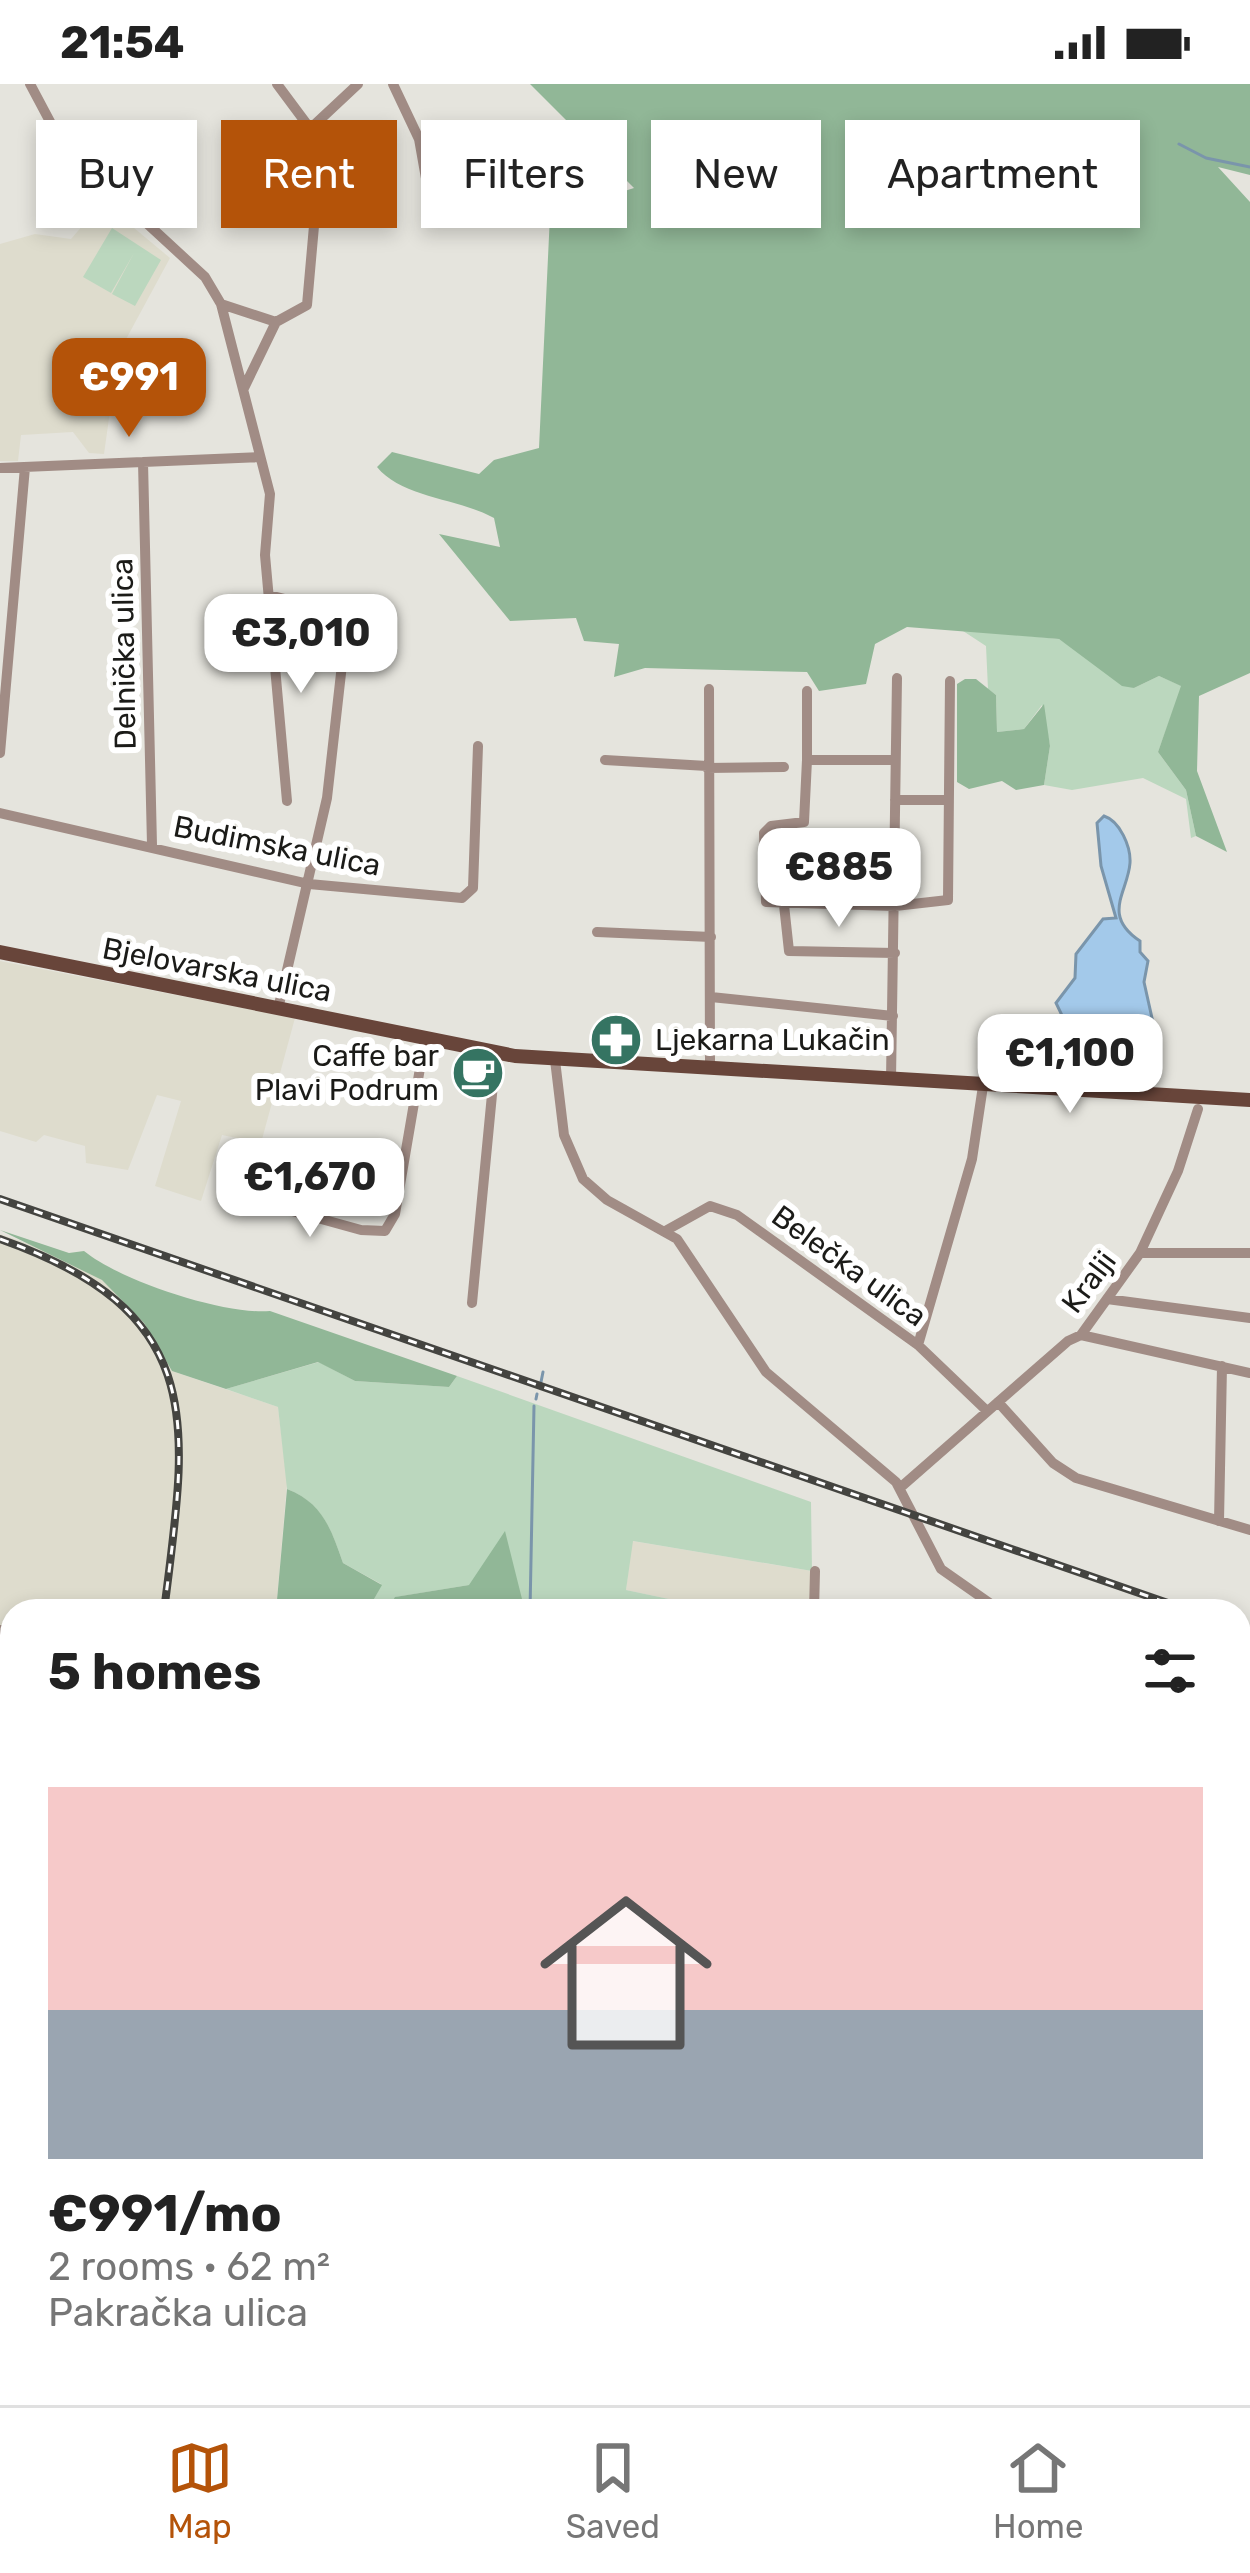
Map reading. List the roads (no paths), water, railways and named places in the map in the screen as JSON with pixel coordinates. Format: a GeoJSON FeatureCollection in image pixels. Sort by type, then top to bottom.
{"type":"FeatureCollection","features":[{"type":"Feature","properties":{"kind":"main road","name":"Bjelovarska ulica"},"geometry":{"type":"LineString","coordinates":[[0,952],[279,1004],[424,1039],[555,1060],[1250,1100]]}},
{"type":"Feature","properties":{"kind":"street"},"geometry":{"type":"LineString","coordinates":[[31,84],[63,146],[205,277],[221,304],[270,493],[265,555],[287,801]]}},
{"type":"Feature","properties":{"kind":"street"},"geometry":{"type":"LineString","coordinates":[[277,84],[305,120]]}},
{"type":"Feature","properties":{"kind":"street"},"geometry":{"type":"LineString","coordinates":[[320,120],[358,84]]}},
{"type":"Feature","properties":{"kind":"street"},"geometry":{"type":"LineString","coordinates":[[394,84],[421,150]]}},
{"type":"Feature","properties":{"kind":"street"},"geometry":{"type":"LineString","coordinates":[[244,388],[276,322],[307,305],[314,228]]}},
{"type":"Feature","properties":{"kind":"street"},"geometry":{"type":"LineString","coordinates":[[221,304],[276,322]]}},
{"type":"Feature","properties":{"kind":"street"},"geometry":{"type":"LineString","coordinates":[[0,468],[260,457]]}},
{"type":"Feature","properties":{"kind":"street","name":"Delnička ulica"},"geometry":{"type":"LineString","coordinates":[[143,463],[152,845]]}},
{"type":"Feature","properties":{"kind":"street"},"geometry":{"type":"LineString","coordinates":[[0,753],[25,467]]}},
{"type":"Feature","properties":{"kind":"street"},"geometry":{"type":"LineString","coordinates":[[269,595],[336,612],[346,629],[327,799],[279,1004]]}},
{"type":"Feature","properties":{"kind":"street"},"geometry":{"type":"LineString","coordinates":[[891,1080],[897,678]]}},
{"type":"Feature","properties":{"kind":"street"},"geometry":{"type":"LineString","coordinates":[[807,691],[804,822],[771,826],[764,833],[764,898],[784,904],[895,906],[948,900],[950,681]]}},
{"type":"Feature","properties":{"kind":"street"},"geometry":{"type":"LineString","coordinates":[[709,689],[710,1069]]}},
{"type":"Feature","properties":{"kind":"street","name":"Budimska ulica"},"geometry":{"type":"LineString","coordinates":[[0,813],[309,884],[466,898],[473,888],[478,746]]}},
{"type":"Feature","properties":{"kind":"street"},"geometry":{"type":"LineString","coordinates":[[604,760],[784,766]]}},
{"type":"Feature","properties":{"kind":"street"},"geometry":{"type":"LineString","coordinates":[[807,760],[895,760]]}},
{"type":"Feature","properties":{"kind":"street"},"geometry":{"type":"LineString","coordinates":[[895,800],[948,800]]}},
{"type":"Feature","properties":{"kind":"street"},"geometry":{"type":"LineString","coordinates":[[784,904],[789,951],[895,953]]}},
{"type":"Feature","properties":{"kind":"street"},"geometry":{"type":"LineString","coordinates":[[597,932],[711,937]]}},
{"type":"Feature","properties":{"kind":"street"},"geometry":{"type":"LineString","coordinates":[[711,997],[892,1016]]}},
{"type":"Feature","properties":{"kind":"street"},"geometry":{"type":"LineString","coordinates":[[238,1196],[361,1230],[385,1231],[395,1214],[424,1039]]}},
{"type":"Feature","properties":{"kind":"street"},"geometry":{"type":"LineString","coordinates":[[472,1303],[496,1053]]}},
{"type":"Feature","properties":{"kind":"street"},"geometry":{"type":"LineString","coordinates":[[555,1060],[563,1135],[575,1168],[607,1199],[667,1230],[766,1372],[902,1487],[941,1569],[984,1599]]}},
{"type":"Feature","properties":{"kind":"street"},"geometry":{"type":"LineString","coordinates":[[918,1345],[972,1159],[982,1086]]}},
{"type":"Feature","properties":{"kind":"street","name":"Kralji"},"geometry":{"type":"LineString","coordinates":[[902,1487],[1082,1335],[1140,1253],[1178,1171],[1198,1108]]}},
{"type":"Feature","properties":{"kind":"street","name":"Belečka ulica"},"geometry":{"type":"LineString","coordinates":[[667,1230],[710,1206],[737,1215],[918,1345],[987,1411]]}},
{"type":"Feature","properties":{"kind":"street"},"geometry":{"type":"LineString","coordinates":[[1140,1253],[1250,1253]]}},
{"type":"Feature","properties":{"kind":"street"},"geometry":{"type":"LineString","coordinates":[[1107,1299],[1250,1318]]}},
{"type":"Feature","properties":{"kind":"street"},"geometry":{"type":"LineString","coordinates":[[1082,1335],[1250,1372]]}},
{"type":"Feature","properties":{"kind":"street"},"geometry":{"type":"LineString","coordinates":[[1219,1521],[1222,1366]]}},
{"type":"Feature","properties":{"kind":"street"},"geometry":{"type":"LineString","coordinates":[[998,1402],[1063,1471],[1250,1531]]}},
{"type":"Feature","properties":{"kind":"street"},"geometry":{"type":"LineString","coordinates":[[814,1599],[815,1571]]}},
{"type":"Feature","properties":{"kind":"water"},"geometry":{"type":"Polygon","coordinates":[[[1104,816],[1120,829],[1129,850],[1119,913],[1148,961],[1144,982],[1158,1045],[1152,1051],[1100,1047],[1092,1037],[1070,1032],[1056,1003],[1075,978],[1076,954],[1103,919],[1116,918],[1101,866],[1097,823],[1104,816]]]}},
{"type":"Feature","properties":{"kind":"waterway"},"geometry":{"type":"LineString","coordinates":[[1179,144],[1206,158],[1250,167]]}},
{"type":"Feature","properties":{"kind":"waterway"},"geometry":{"type":"LineString","coordinates":[[541,1382],[543,1372]]}},
{"type":"Feature","properties":{"kind":"waterway"},"geometry":{"type":"LineString","coordinates":[[536,1399],[537,1394]]}},
{"type":"Feature","properties":{"kind":"waterway"},"geometry":{"type":"LineString","coordinates":[[530,1599],[534,1406]]}},
{"type":"Feature","properties":{"kind":"railway"},"geometry":{"type":"LineString","coordinates":[[0,1199],[1156,1599]]}},
{"type":"Feature","properties":{"kind":"railway"},"geometry":{"type":"LineString","coordinates":[[0,1239],[68,1268],[118,1302],[151,1339],[170,1382],[178,1430],[178,1484],[165,1599]]}},
{"type":"Feature","properties":{"kind":"place","name":"Ljekarna Lukačin"},"geometry":{"type":"Point","coordinates":[616,1040]}},
{"type":"Feature","properties":{"kind":"place","name":"Caffe bar Plavi Podrum"},"geometry":{"type":"Point","coordinates":[478,1073]}}]}
